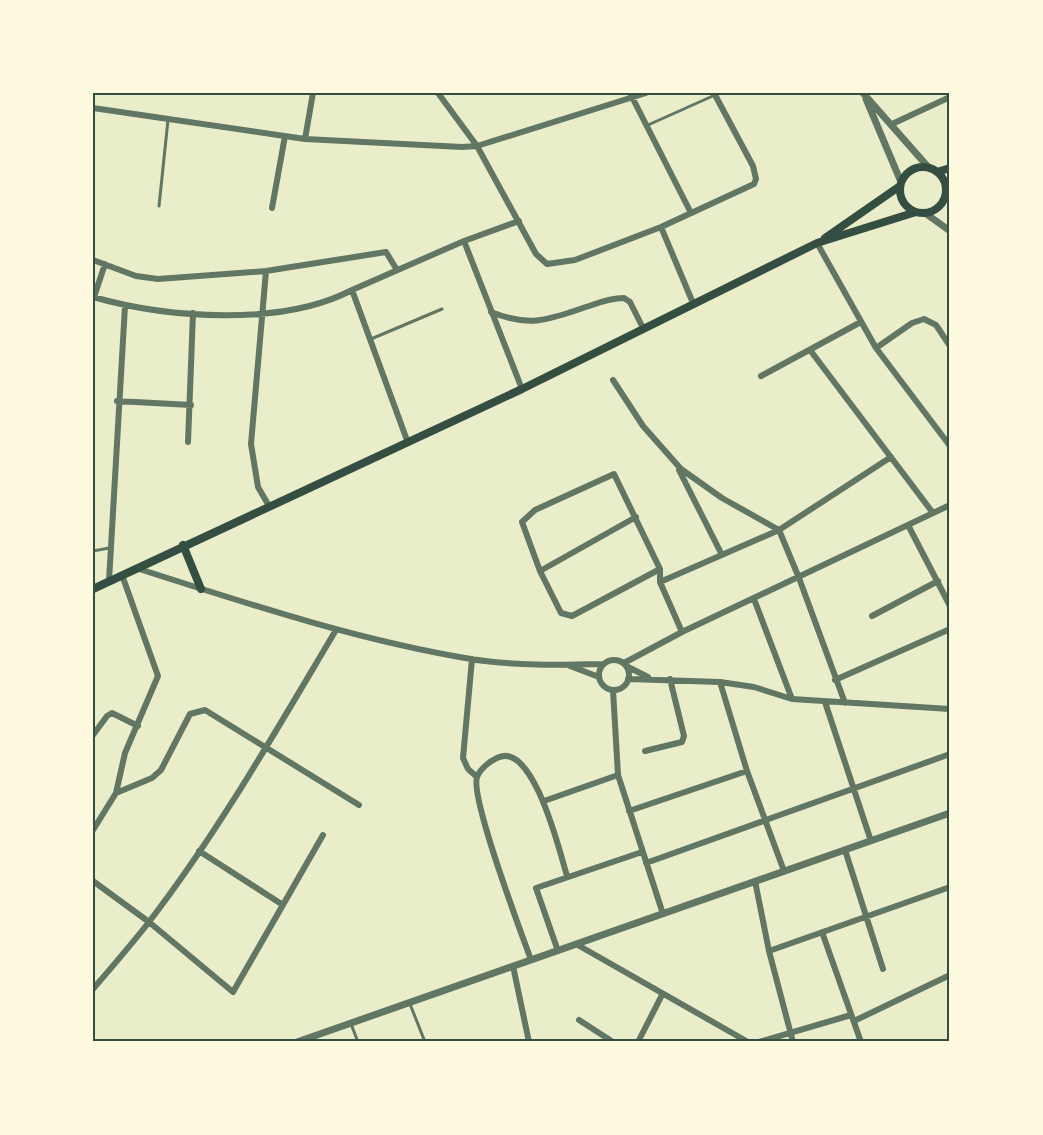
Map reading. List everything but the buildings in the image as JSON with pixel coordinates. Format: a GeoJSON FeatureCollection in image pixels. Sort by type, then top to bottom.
{"type":"FeatureCollection","features":[{"type":"Feature","properties":{"kind":"main road"},"geometry":{"type":"LineString","coordinates":[[921,212],[902,199],[901,184],[904,176],[916,168],[933,170],[950,168]]}},
{"type":"Feature","properties":{"kind":"main road"},"geometry":{"type":"LineString","coordinates":[[93,589],[183,545],[522,389],[817,243],[937,208],[948,193],[933,170]]}},
{"type":"Feature","properties":{"kind":"main road"},"geometry":{"type":"LineString","coordinates":[[817,243],[901,184]]}},
{"type":"Feature","properties":{"kind":"main road"},"geometry":{"type":"LineString","coordinates":[[183,545],[201,589]]}},
{"type":"Feature","properties":{"kind":"street"},"geometry":{"type":"LineString","coordinates":[[305,139],[313,93]]}},
{"type":"Feature","properties":{"kind":"street"},"geometry":{"type":"LineString","coordinates":[[438,93],[477,146],[536,254],[547,264],[561,264],[661,227],[748,188],[756,180],[753,166],[714,94]]}},
{"type":"Feature","properties":{"kind":"street"},"geometry":{"type":"LineString","coordinates":[[93,108],[305,139],[441,148],[477,146],[646,93]]}},
{"type":"Feature","properties":{"kind":"street"},"geometry":{"type":"LineString","coordinates":[[863,94],[933,170]]}},
{"type":"Feature","properties":{"kind":"street"},"geometry":{"type":"LineString","coordinates":[[863,94],[901,184]]}},
{"type":"Feature","properties":{"kind":"street"},"geometry":{"type":"LineString","coordinates":[[632,96],[691,213]]}},
{"type":"Feature","properties":{"kind":"street"},"geometry":{"type":"LineString","coordinates":[[892,124],[950,97]]}},
{"type":"Feature","properties":{"kind":"street"},"geometry":{"type":"LineString","coordinates":[[272,208],[285,136]]}},
{"type":"Feature","properties":{"kind":"street"},"geometry":{"type":"LineString","coordinates":[[921,212],[950,231]]}},
{"type":"Feature","properties":{"kind":"street"},"geometry":{"type":"LineString","coordinates":[[105,264],[94,297],[125,306],[194,313],[262,313],[326,303],[464,241],[519,221]]}},
{"type":"Feature","properties":{"kind":"street"},"geometry":{"type":"LineString","coordinates":[[661,227],[693,303]]}},
{"type":"Feature","properties":{"kind":"street"},"geometry":{"type":"LineString","coordinates":[[464,241],[522,389]]}},
{"type":"Feature","properties":{"kind":"street"},"geometry":{"type":"LineString","coordinates":[[817,243],[876,348],[950,446]]}},
{"type":"Feature","properties":{"kind":"street"},"geometry":{"type":"LineString","coordinates":[[93,260],[136,276],[158,279],[266,271],[382,252],[389,254],[397,270]]}},
{"type":"Feature","properties":{"kind":"street"},"geometry":{"type":"LineString","coordinates":[[266,271],[251,444],[258,487],[269,507]]}},
{"type":"Feature","properties":{"kind":"street"},"geometry":{"type":"LineString","coordinates":[[352,290],[408,443]]}},
{"type":"Feature","properties":{"kind":"street"},"geometry":{"type":"LineString","coordinates":[[491,312],[509,319],[535,322],[616,298],[626,298],[643,328]]}},
{"type":"Feature","properties":{"kind":"street"},"geometry":{"type":"LineString","coordinates":[[109,581],[117,401],[125,306]]}},
{"type":"Feature","properties":{"kind":"street"},"geometry":{"type":"LineString","coordinates":[[188,442],[194,313]]}},
{"type":"Feature","properties":{"kind":"street"},"geometry":{"type":"LineString","coordinates":[[876,348],[912,323],[924,319],[933,322],[948,343]]}},
{"type":"Feature","properties":{"kind":"street"},"geometry":{"type":"LineString","coordinates":[[761,376],[860,323]]}},
{"type":"Feature","properties":{"kind":"street"},"geometry":{"type":"LineString","coordinates":[[810,350],[933,513]]}},
{"type":"Feature","properties":{"kind":"street"},"geometry":{"type":"LineString","coordinates":[[613,380],[643,426],[677,465],[722,498],[779,530],[800,578],[844,704]]}},
{"type":"Feature","properties":{"kind":"street"},"geometry":{"type":"LineString","coordinates":[[117,401],[190,405]]}},
{"type":"Feature","properties":{"kind":"street"},"geometry":{"type":"LineString","coordinates":[[660,582],[779,530],[891,457]]}},
{"type":"Feature","properties":{"kind":"street"},"geometry":{"type":"LineString","coordinates":[[677,465],[722,555]]}},
{"type":"Feature","properties":{"kind":"street"},"geometry":{"type":"LineString","coordinates":[[660,569],[572,616],[566,616],[561,613],[540,571],[522,528],[523,519],[553,502],[614,474],[660,569],[660,582],[682,632]]}},
{"type":"Feature","properties":{"kind":"street"},"geometry":{"type":"LineString","coordinates":[[623,664],[682,632],[800,578],[950,504]]}},
{"type":"Feature","properties":{"kind":"street"},"geometry":{"type":"LineString","coordinates":[[540,571],[636,517]]}},
{"type":"Feature","properties":{"kind":"street"},"geometry":{"type":"LineString","coordinates":[[908,525],[950,606]]}},
{"type":"Feature","properties":{"kind":"street"},"geometry":{"type":"LineString","coordinates":[[135,568],[336,630],[472,659],[567,665],[603,664],[611,660],[649,678]]}},
{"type":"Feature","properties":{"kind":"street"},"geometry":{"type":"LineString","coordinates":[[93,830],[116,793],[125,753],[158,676],[122,575]]}},
{"type":"Feature","properties":{"kind":"street"},"geometry":{"type":"LineString","coordinates":[[872,616],[938,581]]}},
{"type":"Feature","properties":{"kind":"street"},"geometry":{"type":"LineString","coordinates":[[754,599],[792,699]]}},
{"type":"Feature","properties":{"kind":"street"},"geometry":{"type":"LineString","coordinates":[[93,989],[149,922],[199,851],[266,748],[336,630]]}},
{"type":"Feature","properties":{"kind":"street"},"geometry":{"type":"LineString","coordinates":[[835,680],[948,630],[950,639]]}},
{"type":"Feature","properties":{"kind":"street"},"geometry":{"type":"LineString","coordinates":[[472,659],[463,758],[468,769],[477,777]]}},
{"type":"Feature","properties":{"kind":"street"},"geometry":{"type":"LineString","coordinates":[[599,677],[603,664]]}},
{"type":"Feature","properties":{"kind":"street"},"geometry":{"type":"LineString","coordinates":[[623,664],[628,679]]}},
{"type":"Feature","properties":{"kind":"street"},"geometry":{"type":"LineString","coordinates":[[567,665],[599,677],[604,686],[613,690],[620,688],[628,679],[670,679],[754,687],[792,699],[950,709]]}},
{"type":"Feature","properties":{"kind":"street"},"geometry":{"type":"LineString","coordinates":[[645,751],[682,742],[684,736],[670,679]]}},
{"type":"Feature","properties":{"kind":"street"},"geometry":{"type":"LineString","coordinates":[[720,682],[747,771],[784,871]]}},
{"type":"Feature","properties":{"kind":"street"},"geometry":{"type":"LineString","coordinates":[[613,690],[618,775],[663,914]]}},
{"type":"Feature","properties":{"kind":"street"},"geometry":{"type":"LineString","coordinates":[[825,702],[871,841]]}},
{"type":"Feature","properties":{"kind":"street"},"geometry":{"type":"LineString","coordinates":[[116,793],[152,778],[161,770],[190,714],[205,710],[359,806]]}},
{"type":"Feature","properties":{"kind":"street"},"geometry":{"type":"LineString","coordinates":[[93,735],[107,716],[112,713],[138,726]]}},
{"type":"Feature","properties":{"kind":"street"},"geometry":{"type":"LineString","coordinates":[[646,863],[950,754]]}},
{"type":"Feature","properties":{"kind":"street"},"geometry":{"type":"LineString","coordinates":[[531,960],[500,875],[477,794],[477,777],[489,762],[502,755],[514,757],[526,770],[544,801],[567,876]]}},
{"type":"Feature","properties":{"kind":"street"},"geometry":{"type":"LineString","coordinates":[[629,812],[747,771]]}},
{"type":"Feature","properties":{"kind":"street"},"geometry":{"type":"LineString","coordinates":[[544,801],[618,775]]}},
{"type":"Feature","properties":{"kind":"street"},"geometry":{"type":"LineString","coordinates":[[297,1042],[950,813]]}},
{"type":"Feature","properties":{"kind":"street"},"geometry":{"type":"LineString","coordinates":[[93,881],[149,922],[233,992],[323,835]]}},
{"type":"Feature","properties":{"kind":"street"},"geometry":{"type":"LineString","coordinates":[[845,850],[883,969]]}},
{"type":"Feature","properties":{"kind":"street"},"geometry":{"type":"LineString","coordinates":[[199,851],[283,905]]}},
{"type":"Feature","properties":{"kind":"street"},"geometry":{"type":"LineString","coordinates":[[558,951],[536,888],[642,852]]}},
{"type":"Feature","properties":{"kind":"street"},"geometry":{"type":"LineString","coordinates":[[755,881],[769,951],[793,1042]]}},
{"type":"Feature","properties":{"kind":"street"},"geometry":{"type":"LineString","coordinates":[[769,951],[950,887]]}},
{"type":"Feature","properties":{"kind":"street"},"geometry":{"type":"LineString","coordinates":[[822,932],[861,1042]]}},
{"type":"Feature","properties":{"kind":"street"},"geometry":{"type":"LineString","coordinates":[[576,944],[748,1042]]}},
{"type":"Feature","properties":{"kind":"street"},"geometry":{"type":"LineString","coordinates":[[513,966],[529,1042]]}},
{"type":"Feature","properties":{"kind":"street"},"geometry":{"type":"LineString","coordinates":[[759,1042],[853,1018],[950,975]]}},
{"type":"Feature","properties":{"kind":"street"},"geometry":{"type":"LineString","coordinates":[[638,1042],[662,995]]}},
{"type":"Feature","properties":{"kind":"street"},"geometry":{"type":"LineString","coordinates":[[579,1020],[602,1039],[613,1042]]}},
{"type":"Feature","properties":{"kind":"lane"},"geometry":{"type":"LineString","coordinates":[[647,126],[714,94]]}},
{"type":"Feature","properties":{"kind":"lane"},"geometry":{"type":"LineString","coordinates":[[159,206],[168,120]]}},
{"type":"Feature","properties":{"kind":"lane"},"geometry":{"type":"LineString","coordinates":[[370,340],[442,309]]}},
{"type":"Feature","properties":{"kind":"lane"},"geometry":{"type":"LineString","coordinates":[[93,551],[111,548]]}},
{"type":"Feature","properties":{"kind":"lane"},"geometry":{"type":"LineString","coordinates":[[409,1003],[425,1042]]}},
{"type":"Feature","properties":{"kind":"lane"},"geometry":{"type":"LineString","coordinates":[[351,1023],[358,1042]]}}]}
